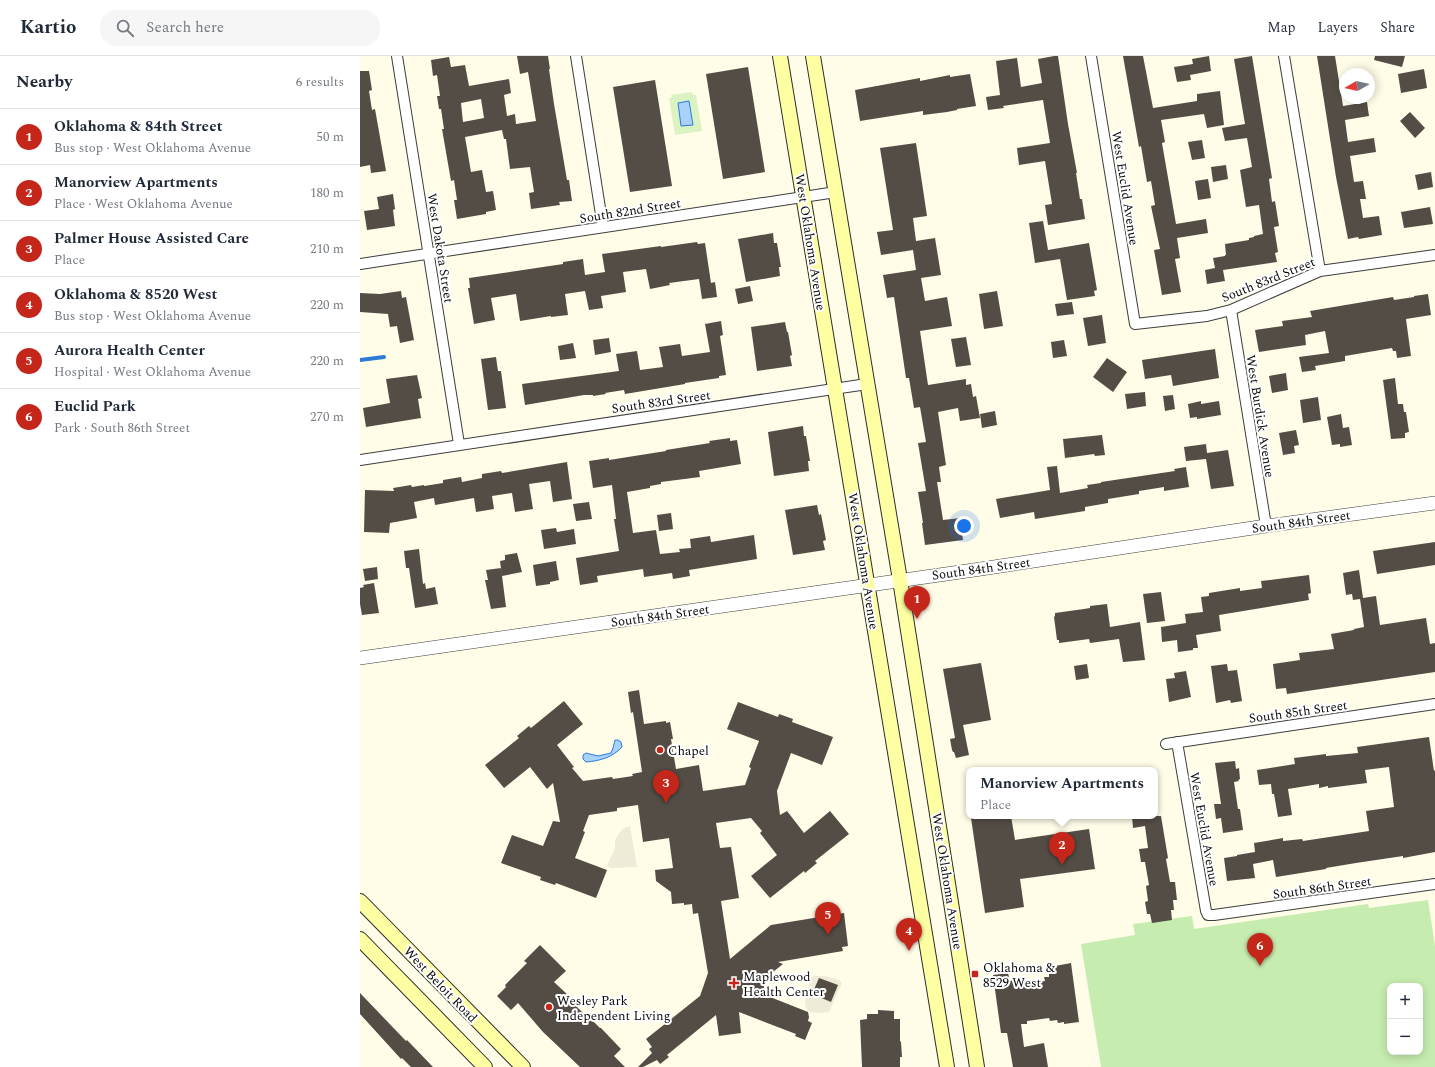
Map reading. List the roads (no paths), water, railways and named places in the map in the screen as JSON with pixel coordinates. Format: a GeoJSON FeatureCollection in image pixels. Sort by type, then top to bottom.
{"type":"FeatureCollection","features":[{"type":"Feature","properties":{"kind":"main road","name":"West Oklahoma Avenue"},"geometry":{"type":"LineString","coordinates":[[780,56],[947,1067]]}},
{"type":"Feature","properties":{"kind":"main road","name":"West Oklahoma Avenue"},"geometry":{"type":"LineString","coordinates":[[813,56],[900,580],[977,1067]]}},
{"type":"Feature","properties":{"kind":"main road","name":"West Beloit Road"},"geometry":{"type":"LineString","coordinates":[[362,907],[523,1067]]}},
{"type":"Feature","properties":{"kind":"main road","name":"West Beloit Road"},"geometry":{"type":"LineString","coordinates":[[360,939],[485,1067]]}},
{"type":"Feature","properties":{"kind":"street","name":"West Dakota Street"},"geometry":{"type":"LineString","coordinates":[[397,56],[459,444]]}},
{"type":"Feature","properties":{"kind":"street"},"geometry":{"type":"LineString","coordinates":[[576,56],[603,227]]}},
{"type":"Feature","properties":{"kind":"street","name":"West Euclid Avenue"},"geometry":{"type":"LineString","coordinates":[[1091,56],[1135,324]]}},
{"type":"Feature","properties":{"kind":"street"},"geometry":{"type":"LineString","coordinates":[[1284,56],[1320,271]]}},
{"type":"Feature","properties":{"kind":"street","name":"South 82nd Street"},"geometry":{"type":"LineString","coordinates":[[360,264],[836,192]]}},
{"type":"Feature","properties":{"kind":"street","name":"South 83rd Street"},"geometry":{"type":"LineString","coordinates":[[1135,324],[1207,316],[1231,310],[1320,271],[1435,255]]}},
{"type":"Feature","properties":{"kind":"street","name":"West Burdick Avenue"},"geometry":{"type":"LineString","coordinates":[[1231,310],[1266,526]]}},
{"type":"Feature","properties":{"kind":"street","name":"South 83rd Street"},"geometry":{"type":"LineString","coordinates":[[360,460],[867,384]]}},
{"type":"Feature","properties":{"kind":"street","name":"South 84th Street"},"geometry":{"type":"LineString","coordinates":[[360,658],[1266,526],[1435,503]]}},
{"type":"Feature","properties":{"kind":"street","name":"South 85th Street"},"geometry":{"type":"LineString","coordinates":[[1166,744],[1435,704]]}},
{"type":"Feature","properties":{"kind":"street","name":"West Euclid Avenue"},"geometry":{"type":"LineString","coordinates":[[1177,742],[1206,911],[1208,915],[1214,915]]}},
{"type":"Feature","properties":{"kind":"street","name":"South 86th Street"},"geometry":{"type":"LineString","coordinates":[[1214,915],[1435,884]]}},
{"type":"Feature","properties":{"kind":"water"},"geometry":{"type":"Polygon","coordinates":[[[689,101],[693,125],[681,126],[678,103],[689,101]]]}},
{"type":"Feature","properties":{"kind":"water"},"geometry":{"type":"Polygon","coordinates":[[[615,740],[621,742],[622,747],[615,753],[596,761],[586,762],[583,759],[583,755],[586,753],[598,756],[611,753],[615,740]]]}},
{"type":"Feature","properties":{"kind":"waterway"},"geometry":{"type":"LineString","coordinates":[[360,360],[384,357]]}},
{"type":"Feature","properties":{"kind":"place","name":"Oklahoma & 84th Street"},"geometry":{"type":"Point","coordinates":[917,619]}},
{"type":"Feature","properties":{"kind":"place","name":"Chapel"},"geometry":{"type":"Point","coordinates":[660,750]}},
{"type":"Feature","properties":{"kind":"place","name":"Palmer House Assisted Care"},"geometry":{"type":"Point","coordinates":[666,803]}},
{"type":"Feature","properties":{"kind":"place","name":"Manorview Apartments"},"geometry":{"type":"Point","coordinates":[1062,865]}},
{"type":"Feature","properties":{"kind":"place","name":"Aurora Health Center"},"geometry":{"type":"Point","coordinates":[828,935]}},
{"type":"Feature","properties":{"kind":"place","name":"Oklahoma & 8520 West"},"geometry":{"type":"Point","coordinates":[909,951]}},
{"type":"Feature","properties":{"kind":"place","name":"Euclid Park"},"geometry":{"type":"Point","coordinates":[1260,966]}},
{"type":"Feature","properties":{"kind":"place","name":"Oklahoma & 8529 West"},"geometry":{"type":"Point","coordinates":[975,974]}},
{"type":"Feature","properties":{"kind":"place","name":"Maplewood Health Center"},"geometry":{"type":"Point","coordinates":[734,983]}},
{"type":"Feature","properties":{"kind":"place","name":"Wesley Park Independent Living"},"geometry":{"type":"Point","coordinates":[549,1007]}}]}
